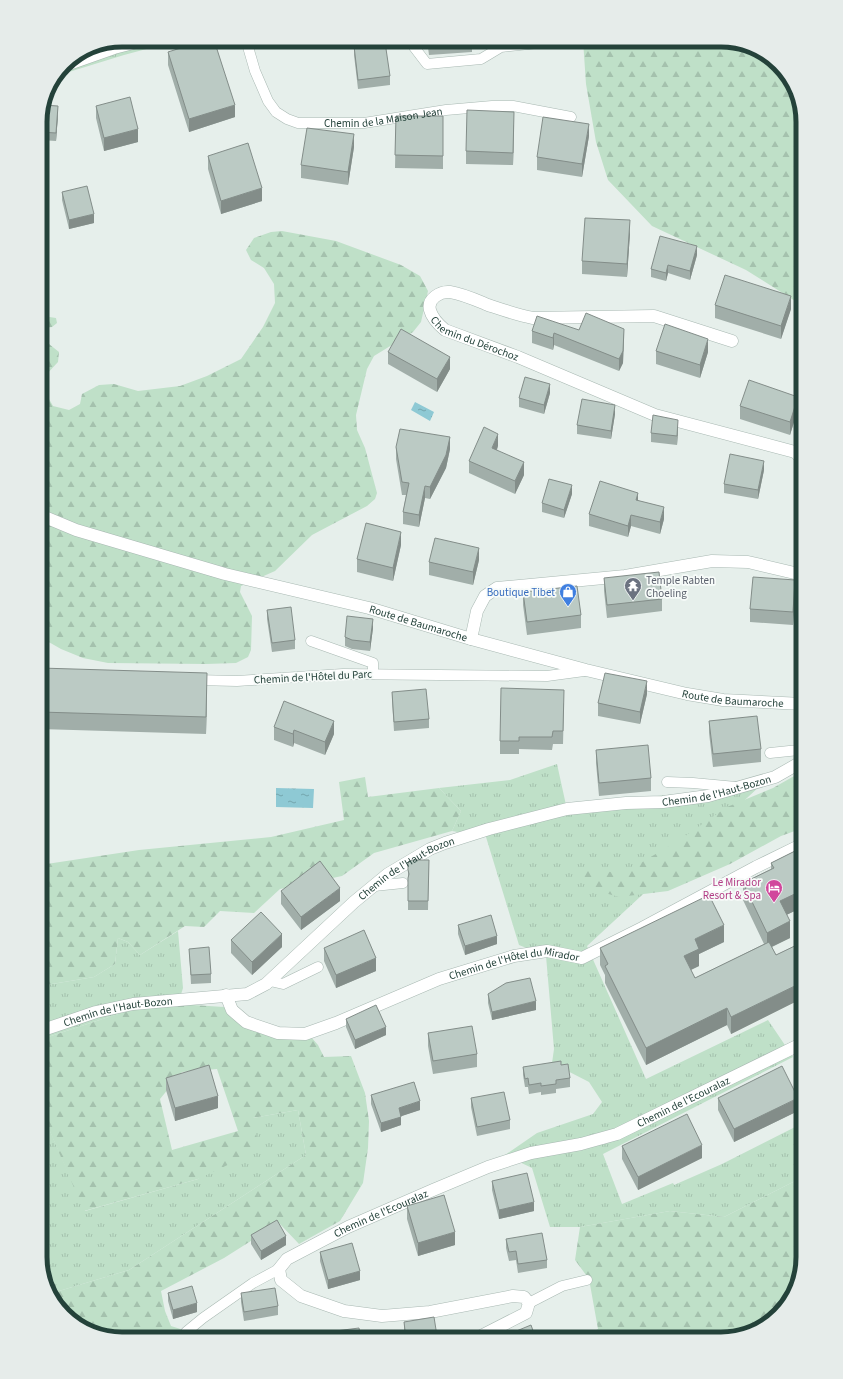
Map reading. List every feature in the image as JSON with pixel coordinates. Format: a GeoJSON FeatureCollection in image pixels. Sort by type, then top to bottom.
{"type":"FeatureCollection","features":[{"type":"Feature","properties":{"kind":"street"},"geometry":{"type":"LineString","coordinates":[[80,60],[118,47]]}},
{"type":"Feature","properties":{"kind":"street","name":"Chemin du Dérochoz"},"geometry":{"type":"LineString","coordinates":[[732,341],[654,316],[533,318],[514,314],[463,295],[449,292],[435,296],[430,303],[430,310],[434,319],[445,330],[518,357],[655,415],[796,454]]}},
{"type":"Feature","properties":{"kind":"street","name":"Route de Baumaroche"},"geometry":{"type":"LineString","coordinates":[[47,518],[76,530],[225,574],[369,608],[471,639],[586,670],[687,694],[723,700],[796,704]]}},
{"type":"Feature","properties":{"kind":"street"},"geometry":{"type":"LineString","coordinates":[[471,639],[477,611],[485,596],[497,588],[625,576],[712,561],[748,562],[796,573]]}},
{"type":"Feature","properties":{"kind":"street","name":"Chemin de l'Haut-Bozon"},"geometry":{"type":"LineString","coordinates":[[47,1029],[96,1012],[133,1004],[247,994],[270,981],[354,902],[388,874],[430,849],[489,829],[567,809],[626,803],[663,802],[708,796],[742,788],[775,777],[796,765]]}},
{"type":"Feature","properties":{"kind":"street","name":"Chemin de l'Hôtel du Mirador"},"geometry":{"type":"LineString","coordinates":[[226,995],[232,1010],[246,1022],[278,1033],[304,1034],[336,1023],[439,978],[514,956],[547,951],[582,958],[796,848]]}},
{"type":"Feature","properties":{"kind":"street","name":"Chemin de l'Ecouralaz"},"geometry":{"type":"LineString","coordinates":[[279,1269],[287,1259],[348,1227],[433,1190],[488,1167],[531,1153],[580,1144],[617,1134],[796,1046]]}},
{"type":"Feature","properties":{"kind":"street"},"geometry":{"type":"LineString","coordinates":[[279,1269],[281,1280],[301,1296],[344,1311],[382,1316],[430,1312],[513,1296],[524,1297],[529,1303],[526,1314],[489,1332]]}},
{"type":"Feature","properties":{"kind":"lane","name":"Chemin de la Maison Jean"},"geometry":{"type":"LineString","coordinates":[[248,47],[255,71],[268,101],[276,112],[287,119],[298,123],[364,123],[453,109],[492,106],[513,106],[571,117]]}},
{"type":"Feature","properties":{"kind":"lane"},"geometry":{"type":"LineString","coordinates":[[414,47],[428,64],[481,59],[501,47]]}},
{"type":"Feature","properties":{"kind":"lane"},"geometry":{"type":"LineString","coordinates":[[311,641],[372,663],[373,674]]}},
{"type":"Feature","properties":{"kind":"lane","name":"Chemin de l'Hôtel du Parc"},"geometry":{"type":"LineString","coordinates":[[184,680],[237,681],[343,674],[547,676],[586,670]]}},
{"type":"Feature","properties":{"kind":"lane"},"geometry":{"type":"LineString","coordinates":[[770,753],[796,750]]}},
{"type":"Feature","properties":{"kind":"lane"},"geometry":{"type":"LineString","coordinates":[[667,782],[693,782],[742,788]]}},
{"type":"Feature","properties":{"kind":"lane"},"geometry":{"type":"LineString","coordinates":[[374,886],[403,883]]}},
{"type":"Feature","properties":{"kind":"lane"},"geometry":{"type":"LineString","coordinates":[[270,981],[284,984],[318,967]]}},
{"type":"Feature","properties":{"kind":"lane"},"geometry":{"type":"LineString","coordinates":[[186,1332],[202,1318],[253,1283],[279,1269]]}},
{"type":"Feature","properties":{"kind":"lane"},"geometry":{"type":"LineString","coordinates":[[529,1303],[562,1286],[587,1280]]}},
{"type":"Feature","properties":{"kind":"green space"},"geometry":{"type":"Polygon","coordinates":[[[154,47],[66,73],[84,57],[107,48],[154,47]]]}},
{"type":"Feature","properties":{"kind":"green space"},"geometry":{"type":"Polygon","coordinates":[[[583,47],[736,48],[763,60],[777,73],[783,80],[790,93],[796,122],[796,302],[746,270],[652,226],[608,180],[596,142],[586,84],[583,47]]]}},
{"type":"Feature","properties":{"kind":"green space"},"geometry":{"type":"Polygon","coordinates":[[[282,231],[336,241],[401,265],[420,276],[428,291],[421,322],[413,332],[374,356],[367,369],[356,415],[357,430],[365,448],[377,493],[375,499],[367,506],[312,535],[275,571],[241,586],[240,592],[252,616],[251,650],[248,657],[236,663],[108,663],[83,658],[61,649],[47,641],[47,396],[53,406],[69,410],[80,404],[82,394],[99,385],[114,384],[138,391],[180,386],[207,376],[241,359],[263,327],[275,303],[274,284],[264,268],[251,260],[246,250],[254,238],[271,232],[282,231]]]}},
{"type":"Feature","properties":{"kind":"green space"},"geometry":{"type":"Polygon","coordinates":[[[47,317],[56,318],[57,323],[52,327],[47,328],[47,317]]]}},
{"type":"Feature","properties":{"kind":"green space"},"geometry":{"type":"Polygon","coordinates":[[[47,344],[49,344],[59,352],[58,362],[47,374],[47,344]]]}},
{"type":"Feature","properties":{"kind":"green space"},"geometry":{"type":"Polygon","coordinates":[[[557,764],[566,805],[708,791],[773,774],[587,946],[646,1079],[768,1020],[793,1057],[603,1154],[622,1204],[673,1183],[674,1185],[722,1164],[796,1127],[796,1181],[724,1217],[670,1211],[580,1227],[550,1227],[532,1168],[505,1155],[537,1133],[593,1114],[602,1102],[589,1082],[552,1063],[554,1049],[546,956],[519,945],[486,837],[452,831],[461,811],[439,788],[510,780],[557,764]]]}},
{"type":"Feature","properties":{"kind":"green space"},"geometry":{"type":"Polygon","coordinates":[[[796,775],[796,831],[781,836],[730,864],[668,891],[619,897],[598,891],[585,883],[581,878],[582,871],[590,868],[611,872],[630,869],[678,841],[727,807],[773,788],[796,775]]]}},
{"type":"Feature","properties":{"kind":"green space"},"geometry":{"type":"Polygon","coordinates":[[[365,777],[368,797],[439,788],[461,811],[452,831],[374,853],[342,876],[280,889],[254,913],[220,911],[204,927],[185,926],[140,955],[128,942],[118,938],[115,964],[94,977],[47,985],[47,864],[139,850],[271,837],[344,820],[339,782],[365,777]]]}},
{"type":"Feature","properties":{"kind":"green space"},"geometry":{"type":"Polygon","coordinates":[[[178,931],[183,988],[178,1004],[127,1011],[47,1037],[47,985],[94,977],[115,964],[118,938],[128,942],[140,955],[178,931]]]}},
{"type":"Feature","properties":{"kind":"green space"},"geometry":{"type":"Polygon","coordinates":[[[178,1004],[239,1008],[249,1017],[280,1029],[305,1030],[318,1045],[324,1057],[351,1056],[365,1093],[369,1121],[368,1148],[363,1183],[340,1221],[299,1244],[279,1223],[224,1258],[161,1291],[165,1311],[171,1326],[190,1332],[117,1332],[107,1331],[89,1324],[73,1313],[60,1299],[56,1292],[129,1270],[306,1155],[298,1110],[253,1118],[259,1150],[198,1179],[84,1211],[47,1124],[47,1037],[127,1011],[178,1004]],[[217,1069],[182,1072],[160,1099],[172,1150],[238,1131],[217,1069]]]}},
{"type":"Feature","properties":{"kind":"green space"},"geometry":{"type":"Polygon","coordinates":[[[298,1110],[306,1155],[129,1270],[56,1292],[50,1276],[47,1257],[47,1124],[85,1211],[198,1179],[253,1118],[298,1110]]]}},
{"type":"Feature","properties":{"kind":"green space"},"geometry":{"type":"Polygon","coordinates":[[[796,1181],[795,1267],[786,1295],[781,1303],[767,1317],[745,1328],[721,1332],[592,1332],[598,1329],[589,1279],[575,1260],[580,1227],[670,1211],[724,1217],[796,1181]]]}},
{"type":"Feature","properties":{"kind":"water"},"geometry":{"type":"Polygon","coordinates":[[[415,402],[434,412],[430,421],[411,410],[415,402]]]}},
{"type":"Feature","properties":{"kind":"water"},"geometry":{"type":"Polygon","coordinates":[[[276,788],[314,789],[313,808],[276,807],[276,788]]]}},
{"type":"Feature","properties":{"kind":"building"},"geometry":{"type":"Polygon","coordinates":[[[184,47],[216,47],[235,105],[189,119],[168,52],[184,47]]]}},
{"type":"Feature","properties":{"kind":"building"},"geometry":{"type":"Polygon","coordinates":[[[354,47],[386,47],[390,76],[358,80],[354,47]]]}},
{"type":"Feature","properties":{"kind":"building"},"geometry":{"type":"Polygon","coordinates":[[[130,97],[138,129],[104,138],[96,106],[130,97]]]}},
{"type":"Feature","properties":{"kind":"building"},"geometry":{"type":"Polygon","coordinates":[[[49,105],[58,106],[56,133],[47,132],[49,105]]]}},
{"type":"Feature","properties":{"kind":"building"},"geometry":{"type":"Polygon","coordinates":[[[467,110],[514,112],[513,153],[466,151],[467,110]]]}},
{"type":"Feature","properties":{"kind":"building"},"geometry":{"type":"Polygon","coordinates":[[[396,116],[443,116],[443,156],[395,155],[396,116]]]}},
{"type":"Feature","properties":{"kind":"building"},"geometry":{"type":"Polygon","coordinates":[[[543,117],[589,124],[582,164],[537,157],[543,117]]]}},
{"type":"Feature","properties":{"kind":"building"},"geometry":{"type":"Polygon","coordinates":[[[307,128],[354,134],[348,172],[301,165],[307,128]]]}},
{"type":"Feature","properties":{"kind":"building"},"geometry":{"type":"Polygon","coordinates":[[[248,143],[262,188],[221,201],[208,156],[248,143]]]}},
{"type":"Feature","properties":{"kind":"building"},"geometry":{"type":"Polygon","coordinates":[[[87,186],[94,214],[69,220],[62,192],[87,186]]]}},
{"type":"Feature","properties":{"kind":"building"},"geometry":{"type":"Polygon","coordinates":[[[585,218],[630,220],[627,264],[582,261],[585,218]]]}},
{"type":"Feature","properties":{"kind":"building"},"geometry":{"type":"Polygon","coordinates":[[[660,236],[697,246],[690,271],[668,265],[666,273],[651,269],[660,236]]]}},
{"type":"Feature","properties":{"kind":"building"},"geometry":{"type":"Polygon","coordinates":[[[725,275],[791,296],[781,326],[715,305],[725,275]]]}},
{"type":"Feature","properties":{"kind":"building"},"geometry":{"type":"Polygon","coordinates":[[[586,313],[624,329],[623,351],[619,359],[554,333],[553,338],[532,331],[537,316],[579,330],[586,313]]]}},
{"type":"Feature","properties":{"kind":"building"},"geometry":{"type":"Polygon","coordinates":[[[665,324],[708,339],[700,365],[656,351],[665,324]]]}},
{"type":"Feature","properties":{"kind":"building"},"geometry":{"type":"Polygon","coordinates":[[[401,329],[450,357],[437,379],[388,352],[401,329]]]}},
{"type":"Feature","properties":{"kind":"building"},"geometry":{"type":"Polygon","coordinates":[[[525,377],[550,384],[544,405],[519,398],[525,377]]]}},
{"type":"Feature","properties":{"kind":"building"},"geometry":{"type":"Polygon","coordinates":[[[749,380],[796,396],[796,403],[790,422],[740,406],[749,380]]]}},
{"type":"Feature","properties":{"kind":"building"},"geometry":{"type":"Polygon","coordinates":[[[582,399],[615,405],[611,431],[577,425],[582,399]]]}},
{"type":"Feature","properties":{"kind":"building"},"geometry":{"type":"Polygon","coordinates":[[[653,415],[678,420],[677,436],[651,433],[653,415]]]}},
{"type":"Feature","properties":{"kind":"building"},"geometry":{"type":"Polygon","coordinates":[[[484,427],[498,434],[492,448],[524,462],[515,481],[469,461],[484,427]]]}},
{"type":"Feature","properties":{"kind":"building"},"geometry":{"type":"Polygon","coordinates":[[[400,429],[450,437],[446,455],[430,487],[425,486],[419,515],[403,512],[409,483],[402,482],[396,447],[400,429]]]}},
{"type":"Feature","properties":{"kind":"building"},"geometry":{"type":"Polygon","coordinates":[[[730,454],[764,461],[758,490],[724,484],[730,454]]]}},
{"type":"Feature","properties":{"kind":"building"},"geometry":{"type":"Polygon","coordinates":[[[549,479],[572,485],[564,510],[542,503],[549,479]]]}},
{"type":"Feature","properties":{"kind":"building"},"geometry":{"type":"Polygon","coordinates":[[[600,481],[638,493],[636,500],[664,507],[660,522],[631,515],[628,526],[589,514],[600,481]]]}},
{"type":"Feature","properties":{"kind":"building"},"geometry":{"type":"Polygon","coordinates":[[[366,523],[401,532],[393,568],[357,559],[366,523]]]}},
{"type":"Feature","properties":{"kind":"building"},"geometry":{"type":"Polygon","coordinates":[[[435,538],[479,548],[473,572],[429,562],[435,538]]]}},
{"type":"Feature","properties":{"kind":"building"},"geometry":{"type":"Polygon","coordinates":[[[659,572],[662,599],[607,605],[604,578],[659,572]]]}},
{"type":"Feature","properties":{"kind":"building"},"geometry":{"type":"Polygon","coordinates":[[[753,577],[795,580],[793,612],[750,609],[753,577]]]}},
{"type":"Feature","properties":{"kind":"building"},"geometry":{"type":"Polygon","coordinates":[[[577,586],[581,615],[527,622],[523,592],[577,586]]]}},
{"type":"Feature","properties":{"kind":"building"},"geometry":{"type":"Polygon","coordinates":[[[291,607],[295,640],[272,643],[267,610],[291,607]]]}},
{"type":"Feature","properties":{"kind":"building"},"geometry":{"type":"Polygon","coordinates":[[[347,616],[373,619],[370,642],[352,640],[345,637],[347,616]]]}},
{"type":"Feature","properties":{"kind":"building"},"geometry":{"type":"Polygon","coordinates":[[[47,668],[207,673],[206,717],[47,712],[47,668]]]}},
{"type":"Feature","properties":{"kind":"building"},"geometry":{"type":"Polygon","coordinates":[[[605,673],[647,681],[640,712],[598,703],[605,673]]]}},
{"type":"Feature","properties":{"kind":"building"},"geometry":{"type":"Polygon","coordinates":[[[501,688],[564,690],[563,731],[553,731],[552,737],[519,737],[519,741],[500,741],[501,688]]]}},
{"type":"Feature","properties":{"kind":"building"},"geometry":{"type":"Polygon","coordinates":[[[426,689],[429,719],[394,722],[392,692],[426,689]]]}},
{"type":"Feature","properties":{"kind":"building"},"geometry":{"type":"Polygon","coordinates":[[[284,701],[334,721],[325,742],[294,730],[293,734],[274,727],[284,701]]]}},
{"type":"Feature","properties":{"kind":"building"},"geometry":{"type":"Polygon","coordinates":[[[757,716],[761,749],[713,754],[709,721],[757,716]]]}},
{"type":"Feature","properties":{"kind":"building"},"geometry":{"type":"Polygon","coordinates":[[[648,745],[651,778],[599,783],[596,750],[648,745]]]}},
{"type":"Feature","properties":{"kind":"building"},"geometry":{"type":"Polygon","coordinates":[[[796,850],[796,893],[780,901],[790,921],[767,933],[743,883],[774,868],[771,863],[796,850]]]}},
{"type":"Feature","properties":{"kind":"building"},"geometry":{"type":"Polygon","coordinates":[[[412,860],[429,860],[428,901],[408,901],[408,862],[412,860]]]}},
{"type":"Feature","properties":{"kind":"building"},"geometry":{"type":"Polygon","coordinates":[[[320,861],[340,888],[301,917],[281,891],[320,861]]]}},
{"type":"Feature","properties":{"kind":"building"},"geometry":{"type":"Polygon","coordinates":[[[709,895],[724,925],[695,939],[699,949],[684,956],[695,978],[769,942],[776,955],[796,945],[796,985],[731,1017],[727,1008],[646,1048],[605,966],[608,964],[600,948],[709,895]]]}},
{"type":"Feature","properties":{"kind":"building"},"geometry":{"type":"Polygon","coordinates":[[[261,912],[282,934],[252,962],[231,940],[261,912]]]}},
{"type":"Feature","properties":{"kind":"building"},"geometry":{"type":"Polygon","coordinates":[[[491,915],[497,936],[465,946],[458,925],[491,915]]]}},
{"type":"Feature","properties":{"kind":"building"},"geometry":{"type":"Polygon","coordinates":[[[364,930],[376,958],[336,975],[324,948],[364,930]]]}},
{"type":"Feature","properties":{"kind":"building"},"geometry":{"type":"Polygon","coordinates":[[[209,947],[211,974],[191,975],[189,949],[209,947]]]}},
{"type":"Feature","properties":{"kind":"building"},"geometry":{"type":"Polygon","coordinates":[[[530,978],[536,1001],[492,1012],[488,994],[506,983],[530,978]]]}},
{"type":"Feature","properties":{"kind":"building"},"geometry":{"type":"Polygon","coordinates":[[[376,1005],[386,1027],[355,1040],[346,1019],[376,1005]]]}},
{"type":"Feature","properties":{"kind":"building"},"geometry":{"type":"Polygon","coordinates":[[[472,1026],[477,1054],[433,1061],[428,1033],[472,1026]]]}},
{"type":"Feature","properties":{"kind":"building"},"geometry":{"type":"Polygon","coordinates":[[[561,1061],[561,1065],[568,1064],[570,1078],[556,1080],[556,1084],[541,1086],[541,1083],[529,1085],[528,1078],[525,1079],[523,1067],[561,1061]]]}},
{"type":"Feature","properties":{"kind":"building"},"geometry":{"type":"Polygon","coordinates":[[[209,1065],[218,1096],[175,1108],[166,1078],[209,1065]]]}},
{"type":"Feature","properties":{"kind":"building"},"geometry":{"type":"Polygon","coordinates":[[[782,1066],[796,1094],[796,1099],[734,1129],[718,1098],[782,1066]]]}},
{"type":"Feature","properties":{"kind":"building"},"geometry":{"type":"Polygon","coordinates":[[[414,1082],[420,1101],[399,1108],[401,1117],[381,1123],[371,1095],[414,1082]]]}},
{"type":"Feature","properties":{"kind":"building"},"geometry":{"type":"Polygon","coordinates":[[[504,1092],[510,1120],[477,1127],[471,1098],[504,1092]]]}},
{"type":"Feature","properties":{"kind":"building"},"geometry":{"type":"Polygon","coordinates":[[[687,1114],[702,1145],[638,1177],[622,1146],[687,1114]]]}},
{"type":"Feature","properties":{"kind":"building"},"geometry":{"type":"Polygon","coordinates":[[[527,1173],[534,1202],[499,1210],[492,1181],[527,1173]]]}},
{"type":"Feature","properties":{"kind":"building"},"geometry":{"type":"Polygon","coordinates":[[[444,1195],[455,1232],[418,1243],[407,1206],[444,1195]]]}},
{"type":"Feature","properties":{"kind":"building"},"geometry":{"type":"Polygon","coordinates":[[[277,1220],[286,1236],[261,1251],[251,1235],[277,1220]]]}},
{"type":"Feature","properties":{"kind":"building"},"geometry":{"type":"Polygon","coordinates":[[[542,1233],[547,1260],[518,1264],[516,1251],[509,1252],[506,1239],[542,1233]]]}},
{"type":"Feature","properties":{"kind":"building"},"geometry":{"type":"Polygon","coordinates":[[[352,1243],[360,1271],[328,1280],[320,1252],[352,1243]]]}},
{"type":"Feature","properties":{"kind":"building"},"geometry":{"type":"Polygon","coordinates":[[[192,1286],[197,1303],[173,1310],[168,1293],[192,1286]]]}},
{"type":"Feature","properties":{"kind":"building"},"geometry":{"type":"Polygon","coordinates":[[[275,1288],[278,1306],[244,1312],[241,1293],[275,1288]]]}},
{"type":"Feature","properties":{"kind":"building"},"geometry":{"type":"Polygon","coordinates":[[[434,1317],[436,1332],[405,1332],[404,1322],[434,1317]]]}},
{"type":"Feature","properties":{"kind":"building"},"geometry":{"type":"Polygon","coordinates":[[[531,1325],[534,1332],[514,1332],[531,1325]]]}},
{"type":"Feature","properties":{"kind":"building"},"geometry":{"type":"Polygon","coordinates":[[[359,1328],[360,1332],[328,1332],[359,1328]]]}},
{"type":"Feature","properties":{"kind":"place","name":"Temple Rabten Choeling"},"geometry":{"type":"Point","coordinates":[633,601]}},
{"type":"Feature","properties":{"kind":"place","name":"Boutique Tibet"},"geometry":{"type":"Point","coordinates":[568,607]}},
{"type":"Feature","properties":{"kind":"place","name":"Le Mirador Resort & Spa"},"geometry":{"type":"Point","coordinates":[774,903]}}]}
